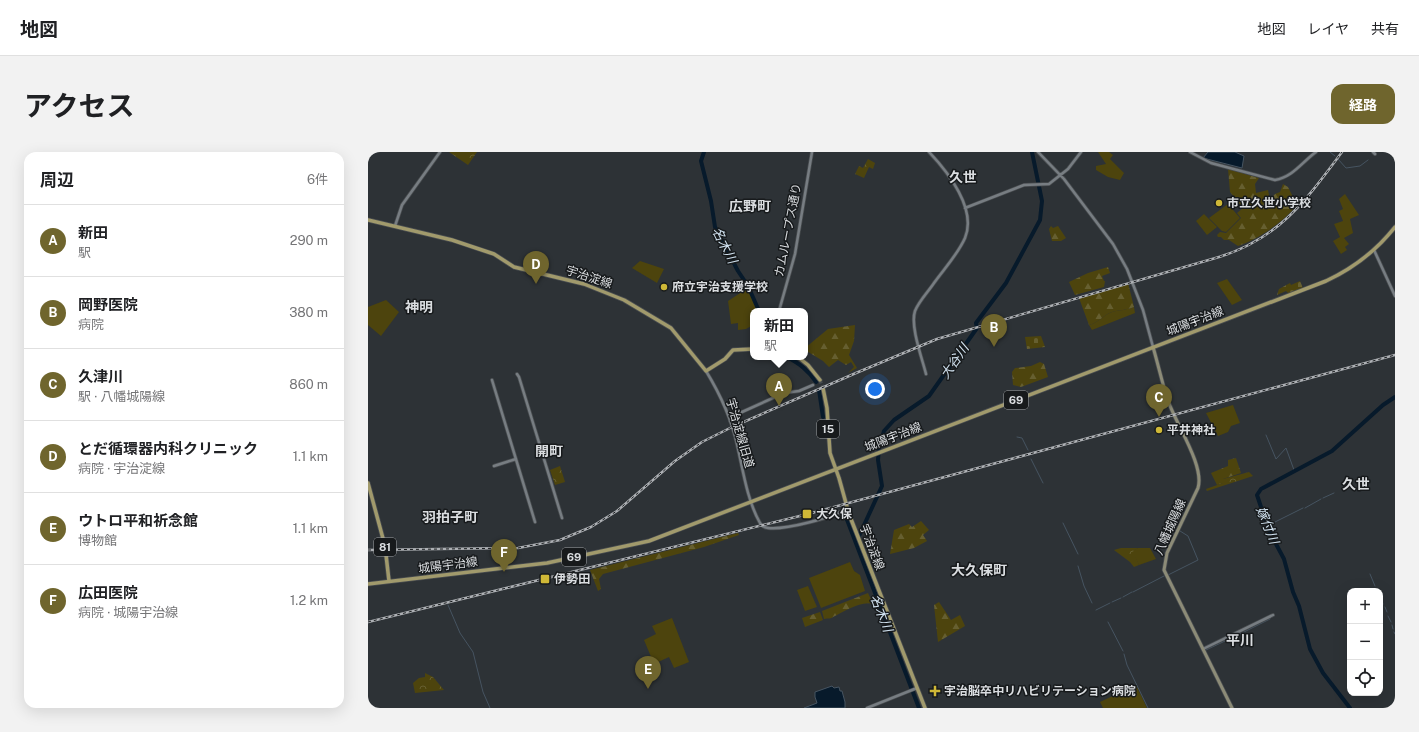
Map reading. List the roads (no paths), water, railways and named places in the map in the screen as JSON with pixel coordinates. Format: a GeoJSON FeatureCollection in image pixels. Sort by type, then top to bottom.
{"type":"FeatureCollection","features":[{"type":"Feature","properties":{"kind":"main road","name":"宇治淀線"},"geometry":{"type":"LineString","coordinates":[[368,220],[452,240],[494,254],[514,267],[584,284],[624,300],[671,328],[706,371]]}},
{"type":"Feature","properties":{"kind":"main road","name":"城陽宇治線"},"geometry":{"type":"LineString","coordinates":[[368,584],[547,563],[641,544],[1326,281],[1348,270],[1374,250],[1395,227]]}},
{"type":"Feature","properties":{"kind":"main road","name":"八幡城陽線"},"geometry":{"type":"LineString","coordinates":[[1153,347],[1168,399],[1188,441],[1199,480],[1198,488],[1167,553],[1164,570],[1232,708]]}},
{"type":"Feature","properties":{"kind":"main road"},"geometry":{"type":"LineString","coordinates":[[706,371],[725,359],[733,350],[750,349]]}},
{"type":"Feature","properties":{"kind":"main road"},"geometry":{"type":"LineString","coordinates":[[801,360],[813,370],[820,380]]}},
{"type":"Feature","properties":{"kind":"main road","name":"宇治淀線"},"geometry":{"type":"LineString","coordinates":[[823,388],[827,408],[830,452],[847,508],[925,708]]}},
{"type":"Feature","properties":{"kind":"main road","name":"81"},"geometry":{"type":"LineString","coordinates":[[368,483],[385,546],[389,581]]}},
{"type":"Feature","properties":{"kind":"street"},"geometry":{"type":"LineString","coordinates":[[395,226],[402,204],[440,152]]}},
{"type":"Feature","properties":{"kind":"street","name":"カムループス通り"},"geometry":{"type":"LineString","coordinates":[[780,308],[795,254],[812,152]]}},
{"type":"Feature","properties":{"kind":"street"},"geometry":{"type":"LineString","coordinates":[[926,374],[915,334],[914,313],[965,237],[968,224],[965,208],[949,174],[929,152]]}},
{"type":"Feature","properties":{"kind":"street"},"geometry":{"type":"LineString","coordinates":[[1038,152],[1060,176],[1113,244],[1121,258],[1143,310],[1153,347]]}},
{"type":"Feature","properties":{"kind":"street"},"geometry":{"type":"LineString","coordinates":[[965,208],[1024,185],[1049,184],[1060,176],[1081,152]]}},
{"type":"Feature","properties":{"kind":"street"},"geometry":{"type":"LineString","coordinates":[[1190,152],[1211,163],[1275,180],[1282,179],[1297,170],[1316,152]]}},
{"type":"Feature","properties":{"kind":"street"},"geometry":{"type":"LineString","coordinates":[[1374,250],[1395,296]]}},
{"type":"Feature","properties":{"kind":"street","name":"宇治淀線旧道"},"geometry":{"type":"LineString","coordinates":[[706,371],[724,403],[730,421],[742,473],[760,523],[769,528],[815,521],[847,508]]}},
{"type":"Feature","properties":{"kind":"street"},"geometry":{"type":"LineString","coordinates":[[517,374],[520,377],[562,518]]}},
{"type":"Feature","properties":{"kind":"street"},"geometry":{"type":"LineString","coordinates":[[492,380],[535,522]]}},
{"type":"Feature","properties":{"kind":"street"},"geometry":{"type":"LineString","coordinates":[[730,421],[737,418],[742,412],[784,393],[799,391],[814,385]]}},
{"type":"Feature","properties":{"kind":"street"},"geometry":{"type":"LineString","coordinates":[[494,466],[516,459]]}},
{"type":"Feature","properties":{"kind":"street"},"geometry":{"type":"LineString","coordinates":[[1203,649],[1273,615]]}},
{"type":"Feature","properties":{"kind":"street"},"geometry":{"type":"LineString","coordinates":[[867,708],[916,688]]}},
{"type":"Feature","properties":{"kind":"water"},"geometry":{"type":"Polygon","coordinates":[[[1208,152],[1235,152],[1244,156],[1242,168],[1203,158],[1208,152]]]}},
{"type":"Feature","properties":{"kind":"water"},"geometry":{"type":"Polygon","coordinates":[[[832,686],[834,688],[839,687],[840,691],[842,691],[845,708],[804,708],[817,703],[815,692],[832,686]]]}},
{"type":"Feature","properties":{"kind":"waterway","name":"名木川"},"geometry":{"type":"LineString","coordinates":[[704,152],[701,161],[711,201],[715,227],[738,271],[748,286],[758,308]]}},
{"type":"Feature","properties":{"kind":"waterway","name":"大谷川"},"geometry":{"type":"LineString","coordinates":[[859,536],[882,486],[878,460],[879,448],[884,431],[894,420],[929,396],[977,328],[976,323],[1006,283],[1040,220],[1042,201],[1032,152]]}},
{"type":"Feature","properties":{"kind":"waterway","name":"嫁付川"},"geometry":{"type":"LineString","coordinates":[[1330,152],[1335,156]]}},
{"type":"Feature","properties":{"kind":"waterway","name":"嫁付川"},"geometry":{"type":"LineString","coordinates":[[1338,159],[1346,168],[1360,166],[1368,160]]}},
{"type":"Feature","properties":{"kind":"waterway","name":"名木川"},"geometry":{"type":"LineString","coordinates":[[792,360],[810,374],[816,382]]}},
{"type":"Feature","properties":{"kind":"waterway","name":"名木川"},"geometry":{"type":"LineString","coordinates":[[819,390],[823,417]]}},
{"type":"Feature","properties":{"kind":"waterway","name":"嫁付川"},"geometry":{"type":"LineString","coordinates":[[1350,708],[1323,673],[1310,649],[1299,606],[1293,592],[1284,559],[1269,531],[1257,495],[1261,489],[1332,451],[1383,405],[1395,397]]}},
{"type":"Feature","properties":{"kind":"waterway"},"geometry":{"type":"LineString","coordinates":[[1266,435],[1276,459],[1286,448],[1294,470]]}},
{"type":"Feature","properties":{"kind":"waterway"},"geometry":{"type":"LineString","coordinates":[[1017,437],[1022,438],[1028,450]]}},
{"type":"Feature","properties":{"kind":"waterway"},"geometry":{"type":"LineString","coordinates":[[1031,459],[1043,483]]}},
{"type":"Feature","properties":{"kind":"waterway"},"geometry":{"type":"LineString","coordinates":[[1323,498],[1334,493]]}},
{"type":"Feature","properties":{"kind":"waterway"},"geometry":{"type":"LineString","coordinates":[[1305,508],[1321,499]]}},
{"type":"Feature","properties":{"kind":"waterway"},"geometry":{"type":"LineString","coordinates":[[1273,523],[1303,508]]}},
{"type":"Feature","properties":{"kind":"waterway","name":"名木川"},"geometry":{"type":"LineString","coordinates":[[846,517],[919,708]]}},
{"type":"Feature","properties":{"kind":"waterway"},"geometry":{"type":"LineString","coordinates":[[1063,523],[1078,554]]}},
{"type":"Feature","properties":{"kind":"waterway","name":"嫁付川"},"geometry":{"type":"LineString","coordinates":[[1267,527],[1272,524]]}},
{"type":"Feature","properties":{"kind":"waterway"},"geometry":{"type":"LineString","coordinates":[[1168,575],[1198,560],[1188,536],[1180,531]]}},
{"type":"Feature","properties":{"kind":"waterway"},"geometry":{"type":"LineString","coordinates":[[1078,566],[1084,586],[1092,603]]}},
{"type":"Feature","properties":{"kind":"waterway"},"geometry":{"type":"LineString","coordinates":[[1370,574],[1375,586]]}},
{"type":"Feature","properties":{"kind":"waterway"},"geometry":{"type":"LineString","coordinates":[[1133,592],[1164,576]]}},
{"type":"Feature","properties":{"kind":"waterway"},"geometry":{"type":"LineString","coordinates":[[1123,597],[1132,592]]}},
{"type":"Feature","properties":{"kind":"waterway"},"geometry":{"type":"LineString","coordinates":[[1112,602],[1121,598]]}},
{"type":"Feature","properties":{"kind":"waterway"},"geometry":{"type":"LineString","coordinates":[[1096,610],[1110,603]]}},
{"type":"Feature","properties":{"kind":"waterway"},"geometry":{"type":"LineString","coordinates":[[448,605],[460,633],[473,652],[483,692],[490,708]]}},
{"type":"Feature","properties":{"kind":"waterway"},"geometry":{"type":"LineString","coordinates":[[1385,607],[1387,612]]}},
{"type":"Feature","properties":{"kind":"waterway"},"geometry":{"type":"LineString","coordinates":[[1388,616],[1391,622]]}},
{"type":"Feature","properties":{"kind":"waterway"},"geometry":{"type":"LineString","coordinates":[[1228,640],[1270,619]]}},
{"type":"Feature","properties":{"kind":"waterway"},"geometry":{"type":"LineString","coordinates":[[1108,622],[1123,651]]}},
{"type":"Feature","properties":{"kind":"waterway"},"geometry":{"type":"LineString","coordinates":[[1392,625],[1393,629]]}},
{"type":"Feature","properties":{"kind":"waterway"},"geometry":{"type":"LineString","coordinates":[[1206,650],[1225,641]]}},
{"type":"Feature","properties":{"kind":"waterway"},"geometry":{"type":"LineString","coordinates":[[1124,654],[1127,665],[1148,708]]}},
{"type":"Feature","properties":{"kind":"tunnel"},"geometry":{"type":"LineString","coordinates":[[820,380],[823,388]]}},
{"type":"Feature","properties":{"kind":"railway"},"geometry":{"type":"LineString","coordinates":[[368,550],[518,548],[560,540],[591,527],[617,511],[675,461],[702,442],[732,427],[856,373],[937,339],[1219,257],[1240,249],[1259,239],[1290,215],[1316,186],[1342,152]]}},
{"type":"Feature","properties":{"kind":"railway"},"geometry":{"type":"LineString","coordinates":[[368,622],[808,514],[1395,355]]}},
{"type":"Feature","properties":{"kind":"place","name":"市立久世小学校"},"geometry":{"type":"Point","coordinates":[1219,203]}},
{"type":"Feature","properties":{"kind":"place","name":"とだ循環器内科クリニック"},"geometry":{"type":"Point","coordinates":[536,284]}},
{"type":"Feature","properties":{"kind":"place","name":"府立宇治支援学校"},"geometry":{"type":"Point","coordinates":[664,287]}},
{"type":"Feature","properties":{"kind":"place","name":"岡野医院"},"geometry":{"type":"Point","coordinates":[994,347]}},
{"type":"Feature","properties":{"kind":"place","name":"新田"},"geometry":{"type":"Point","coordinates":[779,406]}},
{"type":"Feature","properties":{"kind":"place","name":"久津川"},"geometry":{"type":"Point","coordinates":[1159,417]}},
{"type":"Feature","properties":{"kind":"place","name":"平井神社"},"geometry":{"type":"Point","coordinates":[1159,430]}},
{"type":"Feature","properties":{"kind":"place","name":"大久保"},"geometry":{"type":"Point","coordinates":[807,514]}},
{"type":"Feature","properties":{"kind":"place","name":"広田医院"},"geometry":{"type":"Point","coordinates":[504,572]}},
{"type":"Feature","properties":{"kind":"place","name":"伊勢田"},"geometry":{"type":"Point","coordinates":[545,579]}},
{"type":"Feature","properties":{"kind":"place","name":"ウトロ平和祈念館"},"geometry":{"type":"Point","coordinates":[648,689]}},
{"type":"Feature","properties":{"kind":"place","name":"宇治脳卒中リハビリテーション病院"},"geometry":{"type":"Point","coordinates":[935,691]}},
{"type":"Feature","properties":{"kind":"district","name":"久世"},"geometry":{"type":"Point","coordinates":[963,177]}},
{"type":"Feature","properties":{"kind":"district","name":"広野町"},"geometry":{"type":"Point","coordinates":[750,206]}},
{"type":"Feature","properties":{"kind":"district","name":"神明"},"geometry":{"type":"Point","coordinates":[419,307]}},
{"type":"Feature","properties":{"kind":"district","name":"開町"},"geometry":{"type":"Point","coordinates":[549,451]}},
{"type":"Feature","properties":{"kind":"district","name":"久世"},"geometry":{"type":"Point","coordinates":[1356,484]}},
{"type":"Feature","properties":{"kind":"district","name":"羽拍子町"},"geometry":{"type":"Point","coordinates":[450,517]}},
{"type":"Feature","properties":{"kind":"district","name":"大久保町"},"geometry":{"type":"Point","coordinates":[979,570]}},
{"type":"Feature","properties":{"kind":"district","name":"平川"},"geometry":{"type":"Point","coordinates":[1240,640]}}]}
